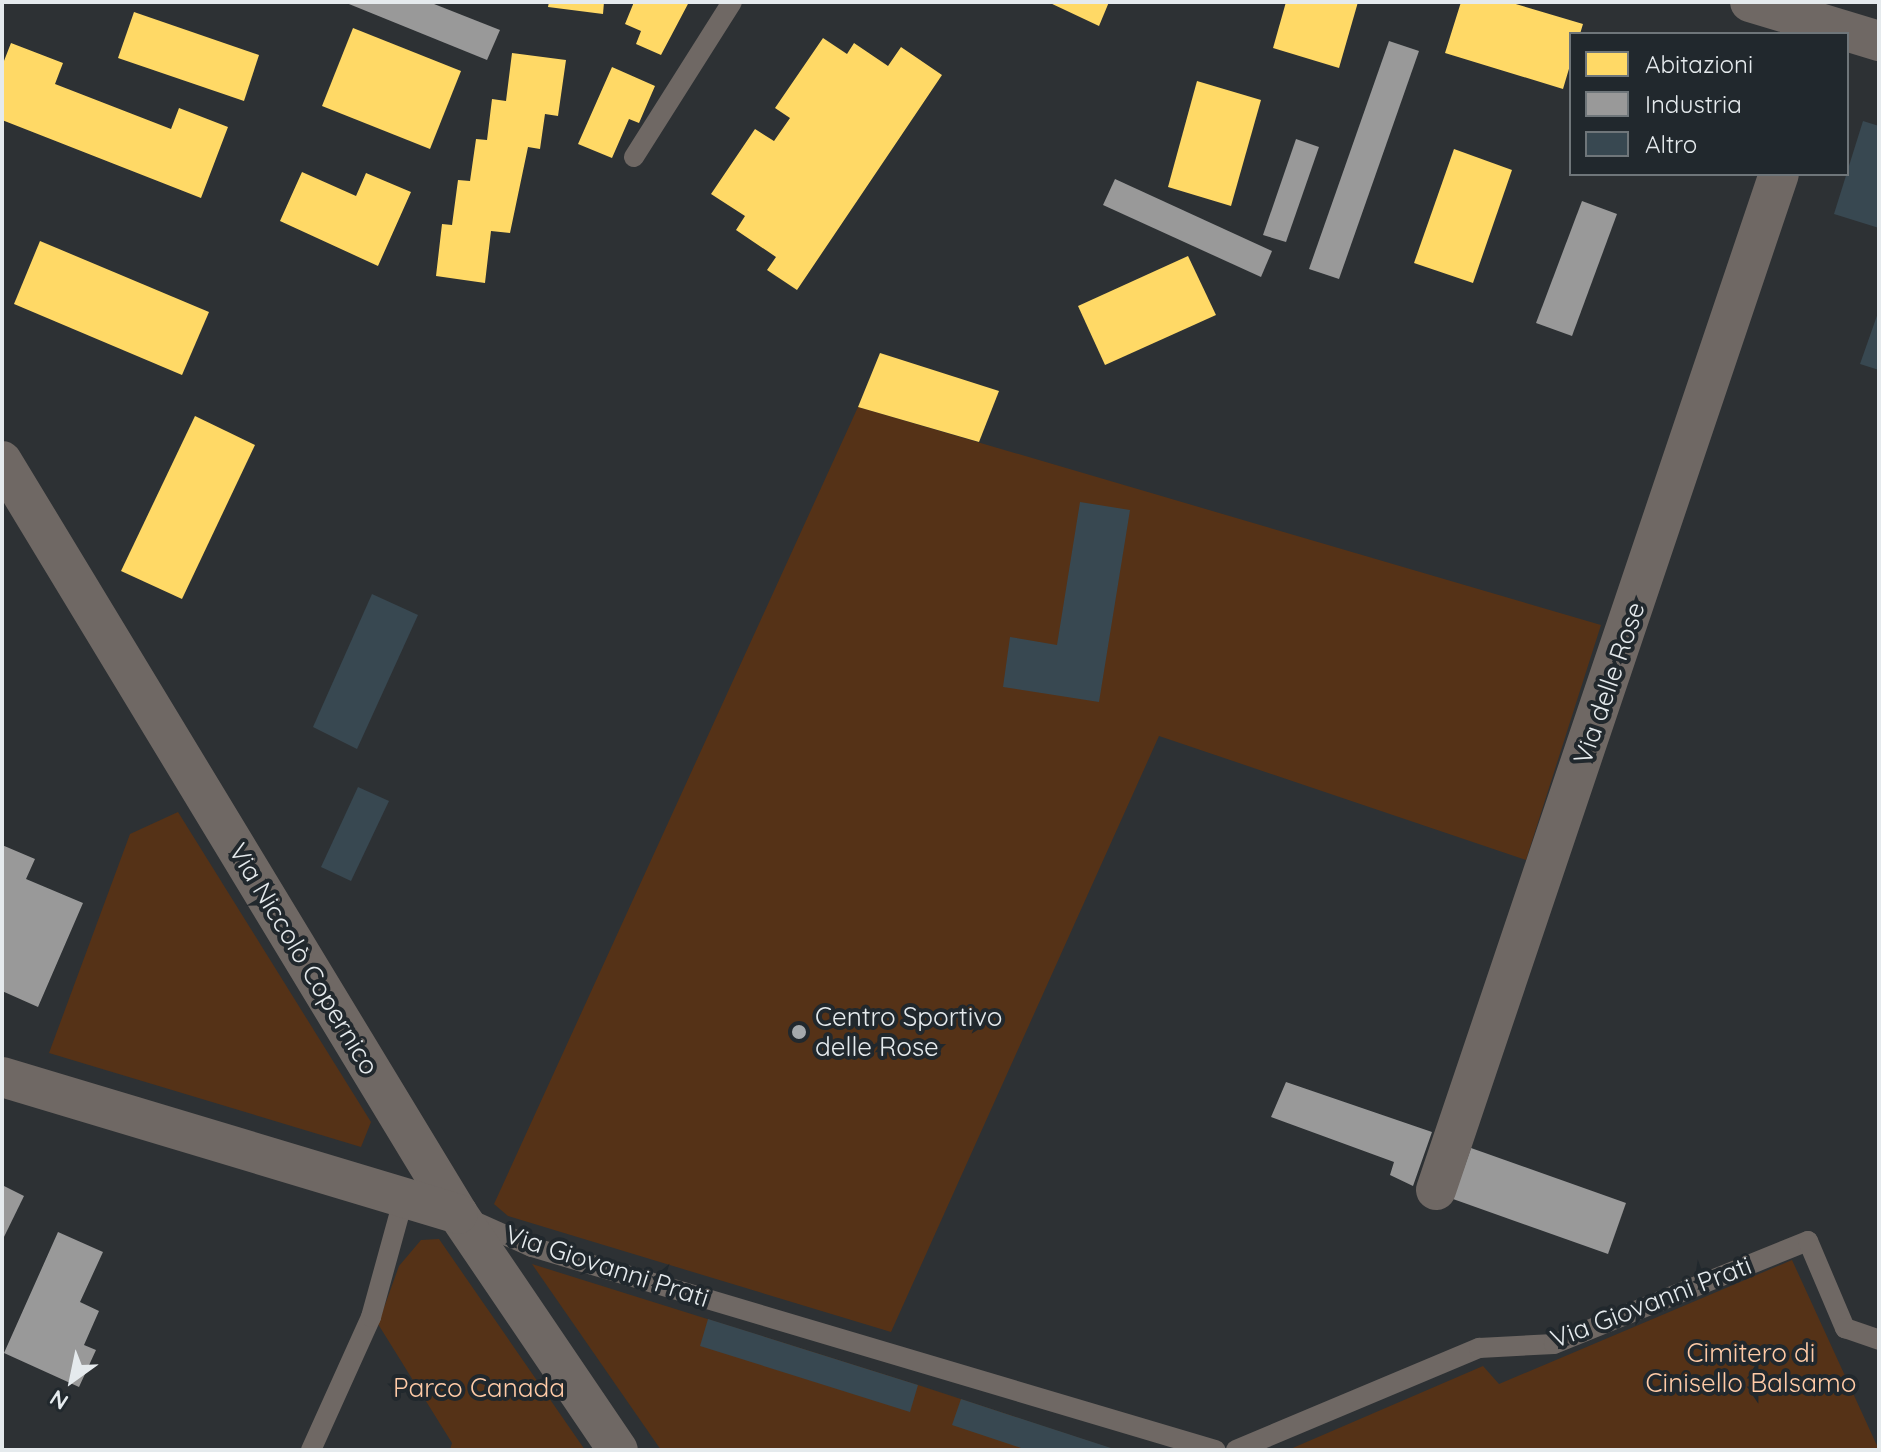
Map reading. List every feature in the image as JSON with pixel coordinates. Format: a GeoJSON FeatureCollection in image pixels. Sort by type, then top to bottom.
{"type":"FeatureCollection","features":[{"type":"Feature","properties":{"kind":"street"},"geometry":{"type":"LineString","coordinates":[[1750,2],[1826,30]]}},
{"type":"Feature","properties":{"kind":"street"},"geometry":{"type":"LineString","coordinates":[[1849,35],[1879,41]]}},
{"type":"Feature","properties":{"kind":"street","name":"Via delle Rose"},"geometry":{"type":"LineString","coordinates":[[1436,1190],[1778,176]]}},
{"type":"Feature","properties":{"kind":"street","name":"Via Niccolò Copernico"},"geometry":{"type":"LineString","coordinates":[[2,461],[458,1214],[618,1450]]}},
{"type":"Feature","properties":{"kind":"street","name":"Via Giovanni Prati"},"geometry":{"type":"LineString","coordinates":[[2,1077],[458,1214]]}},
{"type":"Feature","properties":{"kind":"lane"},"geometry":{"type":"LineString","coordinates":[[634,157],[732,2]]}},
{"type":"Feature","properties":{"kind":"lane"},"geometry":{"type":"LineString","coordinates":[[311,1450],[371,1317],[404,1197]]}},
{"type":"Feature","properties":{"kind":"lane","name":"Via Giovanni Prati"},"geometry":{"type":"LineString","coordinates":[[458,1214],[532,1247],[1215,1450]]}},
{"type":"Feature","properties":{"kind":"lane","name":"Via Giovanni Prati"},"geometry":{"type":"LineString","coordinates":[[1236,1450],[1479,1348],[1554,1344],[1808,1241],[1845,1328],[1879,1340]]}},
{"type":"Feature","properties":{"kind":"green space","name":"Centro Sportivo delle Rose"},"geometry":{"type":"Polygon","coordinates":[[[858,407],[1601,625],[1526,860],[1159,736],[891,1332],[508,1216],[494,1204],[858,407]]]}},
{"type":"Feature","properties":{"kind":"green space"},"geometry":{"type":"Polygon","coordinates":[[[178,812],[371,1122],[361,1147],[49,1053],[130,834],[178,812]]]}},
{"type":"Feature","properties":{"kind":"green space","name":"Parco Canada"},"geometry":{"type":"Polygon","coordinates":[[[439,1239],[585,1450],[450,1450],[452,1443],[378,1324],[399,1266],[421,1240],[439,1239]]]}},
{"type":"Feature","properties":{"kind":"green space","name":"Cimitero di Cinisello Balsamo"},"geometry":{"type":"Polygon","coordinates":[[[1792,1260],[1879,1450],[1288,1450],[1483,1366],[1499,1384],[1792,1260]]]}},
{"type":"Feature","properties":{"kind":"green space"},"geometry":{"type":"Polygon","coordinates":[[[532,1264],[918,1385],[1116,1450],[661,1450],[532,1264]]]}},
{"type":"Feature","properties":{"kind":"building: Abitazioni"},"geometry":{"type":"Polygon","coordinates":[[[549,2],[604,2],[603,14],[548,7],[549,2]]]}},
{"type":"Feature","properties":{"kind":"building: Abitazioni"},"geometry":{"type":"Polygon","coordinates":[[[634,2],[689,2],[661,55],[636,44],[641,31],[625,24],[634,2]]]}},
{"type":"Feature","properties":{"kind":"building: Abitazioni"},"geometry":{"type":"Polygon","coordinates":[[[1048,2],[1109,2],[1099,26],[1048,2]]]}},
{"type":"Feature","properties":{"kind":"building: Abitazioni"},"geometry":{"type":"Polygon","coordinates":[[[1286,2],[1358,2],[1339,68],[1273,48],[1286,2]]]}},
{"type":"Feature","properties":{"kind":"building: Abitazioni"},"geometry":{"type":"Polygon","coordinates":[[[1461,2],[1509,2],[1583,24],[1581,32],[1569,32],[1569,69],[1563,89],[1445,53],[1461,2]]]}},
{"type":"Feature","properties":{"kind":"building: Abitazioni"},"geometry":{"type":"Polygon","coordinates":[[[134,12],[259,55],[244,101],[118,58],[134,12]]]}},
{"type":"Feature","properties":{"kind":"building: Abitazioni"},"geometry":{"type":"Polygon","coordinates":[[[353,28],[461,71],[430,149],[322,106],[353,28]]]}},
{"type":"Feature","properties":{"kind":"building: Abitazioni"},"geometry":{"type":"Polygon","coordinates":[[[823,38],[847,54],[854,43],[888,66],[901,47],[942,75],[797,290],[767,270],[776,257],[736,230],[745,216],[711,194],[755,129],[774,141],[790,118],[775,108],[823,38]]]}},
{"type":"Feature","properties":{"kind":"building: Abitazioni"},"geometry":{"type":"Polygon","coordinates":[[[11,43],[63,63],[55,84],[171,129],[179,108],[228,127],[201,198],[2,120],[2,66],[11,43]]]}},
{"type":"Feature","properties":{"kind":"building: Abitazioni"},"geometry":{"type":"Polygon","coordinates":[[[512,53],[566,60],[558,116],[545,114],[540,149],[528,147],[510,233],[491,231],[485,283],[436,276],[442,224],[452,225],[458,180],[470,181],[476,139],[487,140],[492,99],[506,101],[512,53]]]}},
{"type":"Feature","properties":{"kind":"building: Abitazioni"},"geometry":{"type":"Polygon","coordinates":[[[612,67],[655,86],[639,123],[629,119],[612,158],[578,144],[612,67]]]}},
{"type":"Feature","properties":{"kind":"building: Abitazioni"},"geometry":{"type":"Polygon","coordinates":[[[1197,81],[1261,100],[1231,206],[1168,187],[1197,81]]]}},
{"type":"Feature","properties":{"kind":"building: Abitazioni"},"geometry":{"type":"Polygon","coordinates":[[[1454,149],[1512,170],[1473,283],[1414,263],[1454,149]]]}},
{"type":"Feature","properties":{"kind":"building: Abitazioni"},"geometry":{"type":"Polygon","coordinates":[[[302,172],[356,196],[366,173],[411,192],[378,266],[280,221],[302,172]]]}},
{"type":"Feature","properties":{"kind":"building: Abitazioni"},"geometry":{"type":"Polygon","coordinates":[[[40,241],[209,312],[182,375],[14,304],[40,241]]]}},
{"type":"Feature","properties":{"kind":"building: Abitazioni"},"geometry":{"type":"Polygon","coordinates":[[[1188,256],[1216,315],[1105,365],[1078,306],[1188,256]]]}},
{"type":"Feature","properties":{"kind":"building: Abitazioni"},"geometry":{"type":"Polygon","coordinates":[[[880,353],[999,391],[979,442],[858,407],[880,353]]]}},
{"type":"Feature","properties":{"kind":"building: Abitazioni"},"geometry":{"type":"Polygon","coordinates":[[[195,416],[255,445],[182,599],[121,571],[195,416]]]}},
{"type":"Feature","properties":{"kind":"building: Industria"},"geometry":{"type":"Polygon","coordinates":[[[344,2],[429,2],[500,30],[487,60],[344,2]]]}},
{"type":"Feature","properties":{"kind":"building: Industria"},"geometry":{"type":"Polygon","coordinates":[[[1389,41],[1419,51],[1339,279],[1309,269],[1389,41]]]}},
{"type":"Feature","properties":{"kind":"building: Industria"},"geometry":{"type":"Polygon","coordinates":[[[1296,139],[1319,147],[1286,242],[1263,235],[1296,139]]]}},
{"type":"Feature","properties":{"kind":"building: Industria"},"geometry":{"type":"Polygon","coordinates":[[[1115,179],[1272,251],[1261,277],[1103,205],[1115,179]]]}},
{"type":"Feature","properties":{"kind":"building: Industria"},"geometry":{"type":"Polygon","coordinates":[[[1582,201],[1617,214],[1572,336],[1536,323],[1582,201]]]}},
{"type":"Feature","properties":{"kind":"building: Industria"},"geometry":{"type":"Polygon","coordinates":[[[2,845],[35,859],[26,879],[83,903],[38,1007],[2,991],[2,845]]]}},
{"type":"Feature","properties":{"kind":"building: Industria"},"geometry":{"type":"Polygon","coordinates":[[[1286,1082],[1432,1132],[1413,1186],[1390,1175],[1394,1162],[1271,1117],[1286,1082]]]}},
{"type":"Feature","properties":{"kind":"building: Industria"},"geometry":{"type":"Polygon","coordinates":[[[1471,1148],[1626,1203],[1608,1254],[1453,1199],[1471,1148]]]}},
{"type":"Feature","properties":{"kind":"building: Industria"},"geometry":{"type":"Polygon","coordinates":[[[2,1185],[24,1196],[2,1241],[2,1185]]]}},
{"type":"Feature","properties":{"kind":"building: Industria"},"geometry":{"type":"Polygon","coordinates":[[[58,1232],[103,1252],[80,1302],[99,1311],[84,1345],[96,1350],[79,1387],[4,1353],[58,1232]]]}},
{"type":"Feature","properties":{"kind":"building: Altro"},"geometry":{"type":"Polygon","coordinates":[[[1863,121],[1879,126],[1879,228],[1834,214],[1846,176],[1849,176],[1849,166],[1863,121]]]}},
{"type":"Feature","properties":{"kind":"building: Altro"},"geometry":{"type":"Polygon","coordinates":[[[1879,310],[1879,370],[1860,364],[1879,310]]]}},
{"type":"Feature","properties":{"kind":"building: Altro"},"geometry":{"type":"Polygon","coordinates":[[[1080,502],[1130,510],[1099,702],[1003,687],[1010,637],[1057,645],[1080,502]]]}},
{"type":"Feature","properties":{"kind":"building: Altro"},"geometry":{"type":"Polygon","coordinates":[[[372,594],[418,615],[357,749],[313,727],[372,594]]]}},
{"type":"Feature","properties":{"kind":"building: Altro"},"geometry":{"type":"Polygon","coordinates":[[[358,787],[389,801],[351,881],[321,867],[358,787]]]}},
{"type":"Feature","properties":{"kind":"building: Altro"},"geometry":{"type":"Polygon","coordinates":[[[708,1319],[918,1385],[910,1412],[700,1346],[708,1319]]]}},
{"type":"Feature","properties":{"kind":"building: Altro"},"geometry":{"type":"Polygon","coordinates":[[[961,1399],[1114,1450],[1027,1450],[952,1425],[961,1399]]]}},
{"type":"Feature","properties":{"kind":"place","name":"Centro Sportivo delle Rose"},"geometry":{"type":"Point","coordinates":[799,1032]}}]}
